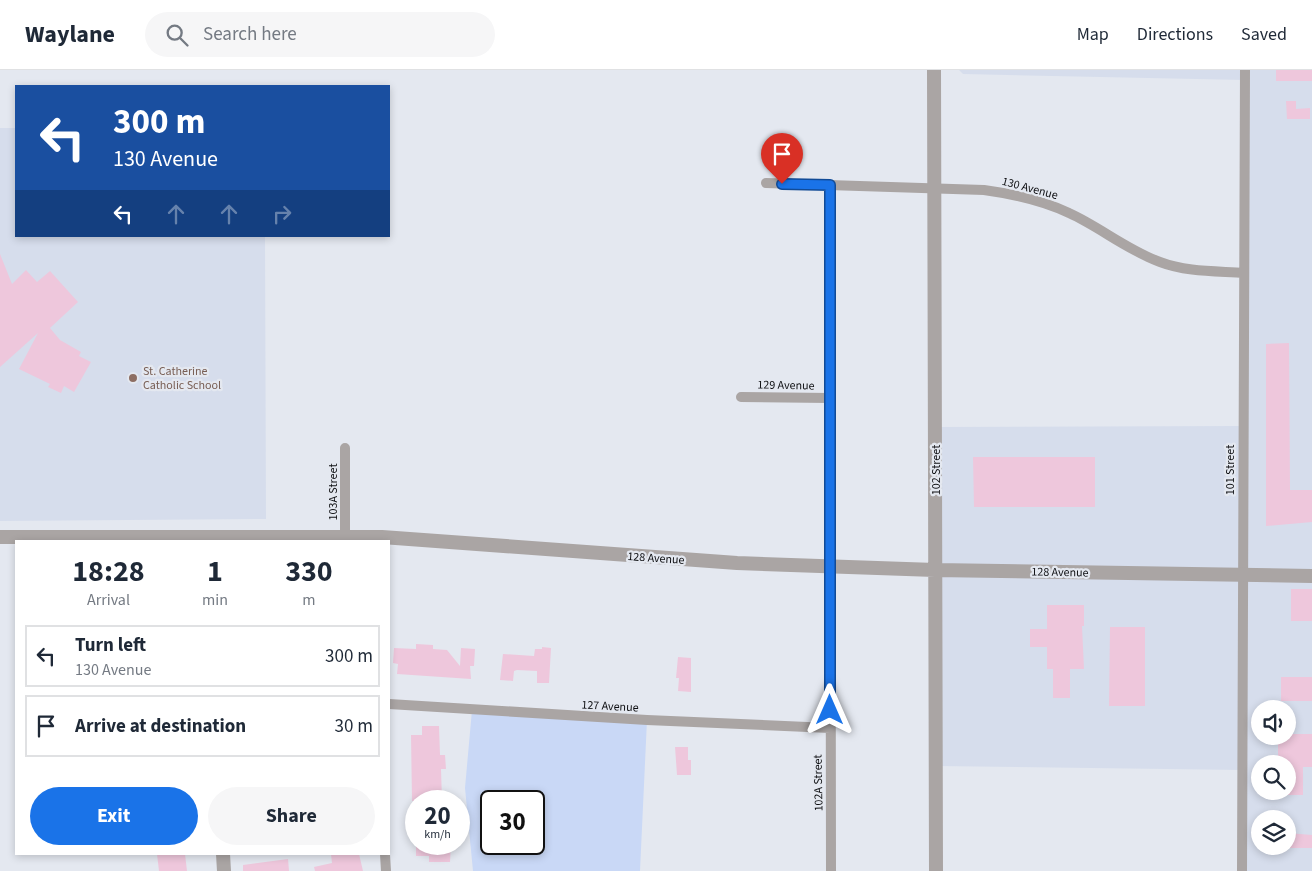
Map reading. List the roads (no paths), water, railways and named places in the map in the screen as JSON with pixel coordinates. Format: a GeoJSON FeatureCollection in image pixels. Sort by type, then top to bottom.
{"type":"FeatureCollection","features":[{"type":"Feature","properties":{"kind":"street","name":"102 Street"},"geometry":{"type":"LineString","coordinates":[[934,70],[936,871]]}},
{"type":"Feature","properties":{"kind":"street","name":"101 Street"},"geometry":{"type":"LineString","coordinates":[[1242,871],[1245,70]]}},
{"type":"Feature","properties":{"kind":"street","name":"130 Avenue"},"geometry":{"type":"LineString","coordinates":[[766,183],[984,190],[1012,194],[1038,200],[1070,213],[1132,250],[1161,263],[1182,268],[1244,273]]}},
{"type":"Feature","properties":{"kind":"street","name":"102A Street"},"geometry":{"type":"LineString","coordinates":[[830,185],[830,728],[832,871]]}},
{"type":"Feature","properties":{"kind":"street","name":"129 Avenue"},"geometry":{"type":"LineString","coordinates":[[741,396],[830,398]]}},
{"type":"Feature","properties":{"kind":"street","name":"103A Street"},"geometry":{"type":"LineString","coordinates":[[345,448],[345,536]]}},
{"type":"Feature","properties":{"kind":"street","name":"128 Avenue"},"geometry":{"type":"LineString","coordinates":[[0,537],[218,539],[345,536],[445,541],[644,558],[831,566],[935,570],[1312,576]]}},
{"type":"Feature","properties":{"kind":"street","name":"127 Avenue"},"geometry":{"type":"LineString","coordinates":[[390,704],[647,720],[830,728]]}},
{"type":"Feature","properties":{"kind":"street"},"geometry":{"type":"LineString","coordinates":[[223,855],[224,871]]}},
{"type":"Feature","properties":{"kind":"street"},"geometry":{"type":"LineString","coordinates":[[385,855],[386,871]]}},
{"type":"Feature","properties":{"kind":"place","name":"St. Catherine Catholic School"},"geometry":{"type":"Point","coordinates":[133,378]}}]}
